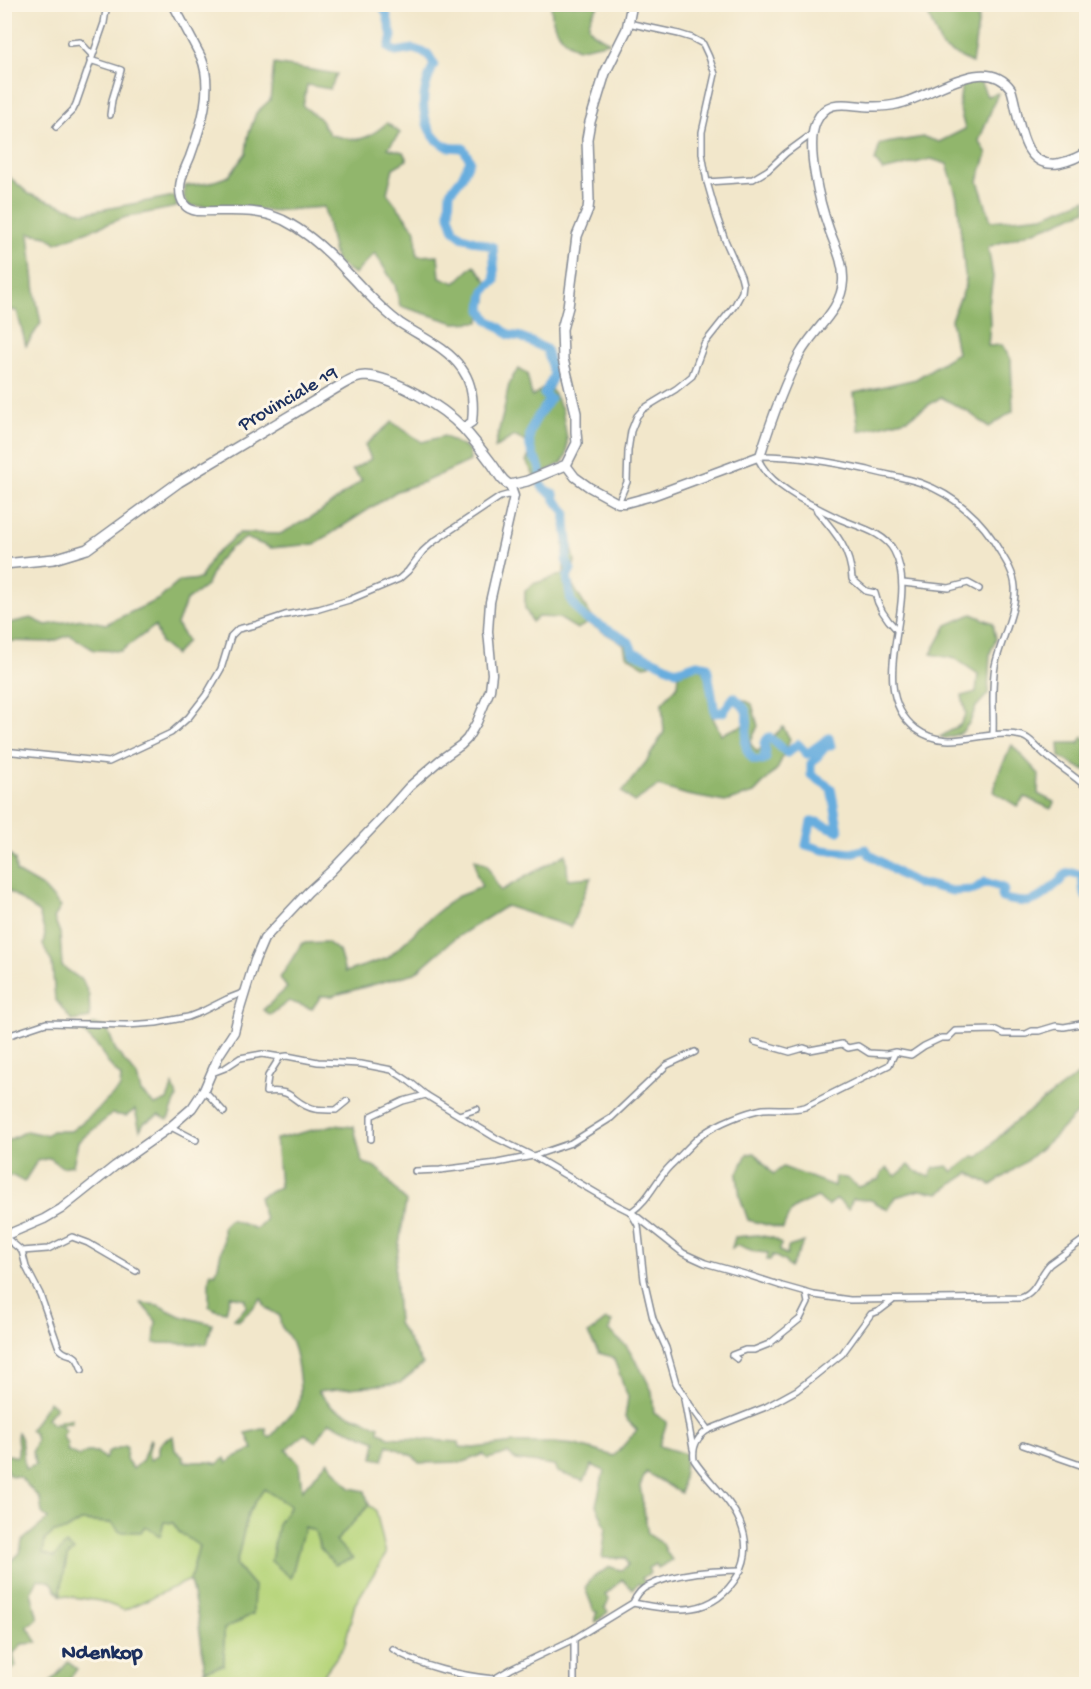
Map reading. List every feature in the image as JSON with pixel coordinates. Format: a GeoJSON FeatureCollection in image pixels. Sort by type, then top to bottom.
{"type":"FeatureCollection","features":[{"type":"Feature","properties":{"kind":"main road"},"geometry":{"type":"LineString","coordinates":[[510,485],[527,482],[566,465],[577,443],[576,413],[563,359],[562,329],[568,307],[577,236],[590,200],[588,133],[590,122],[605,74],[628,23],[632,4]]}},
{"type":"Feature","properties":{"kind":"main road","name":"Provinciale 19"},"geometry":{"type":"LineString","coordinates":[[4,564],[54,559],[87,549],[179,482],[343,384],[365,376],[408,391],[436,406],[463,428],[503,481],[510,485]]}},
{"type":"Feature","properties":{"kind":"street"},"geometry":{"type":"LineString","coordinates":[[56,127],[73,110],[104,23],[107,4]]}},
{"type":"Feature","properties":{"kind":"street"},"geometry":{"type":"LineString","coordinates":[[172,4],[201,57],[207,77],[202,119],[181,180],[181,196],[186,208],[197,211],[258,212],[281,219],[309,237],[334,258],[392,317],[443,349],[461,368],[471,386],[473,414],[472,422],[463,428]]}},
{"type":"Feature","properties":{"kind":"street"},"geometry":{"type":"LineString","coordinates":[[618,502],[627,482],[631,431],[637,416],[643,409],[676,389],[692,376],[704,344],[735,305],[742,292],[741,276],[725,240],[707,182],[702,153],[702,132],[715,74],[705,46],[679,33],[628,23]]}},
{"type":"Feature","properties":{"kind":"street"},"geometry":{"type":"LineString","coordinates":[[69,43],[80,42],[91,58],[121,70],[114,91],[110,115]]}},
{"type":"Feature","properties":{"kind":"street"},"geometry":{"type":"LineString","coordinates":[[1086,152],[1052,165],[1035,158],[1024,141],[1011,89],[998,77],[984,75],[952,82],[899,104],[880,107],[842,103],[830,106],[820,115],[812,134],[813,169],[828,228],[839,253],[843,269],[843,287],[837,302],[801,353],[783,389],[759,457],[765,471],[783,488],[841,519],[867,529],[886,540],[894,549],[901,567],[903,583],[892,677],[894,692],[904,718],[924,735],[945,740],[960,740],[1000,733],[1027,738],[1050,760],[1086,787]]}},
{"type":"Feature","properties":{"kind":"street"},"geometry":{"type":"LineString","coordinates":[[707,182],[753,179],[768,170],[812,134]]}},
{"type":"Feature","properties":{"kind":"street"},"geometry":{"type":"LineString","coordinates":[[566,465],[571,473],[605,497],[626,503],[652,496],[759,457],[780,456],[823,460],[922,483],[957,502],[969,511],[996,543],[1012,572],[1015,586],[1012,607],[996,666],[993,688],[993,734]]}},
{"type":"Feature","properties":{"kind":"street"},"geometry":{"type":"LineString","coordinates":[[82,1370],[75,1356],[64,1353],[59,1348],[40,1294],[26,1267],[22,1251],[4,1236],[61,1209],[115,1166],[171,1127],[192,1108],[204,1090],[219,1054],[234,1032],[244,992],[260,948],[269,932],[331,871],[409,787],[467,739],[477,722],[490,690],[492,674],[488,632],[490,602],[514,496],[510,485]]}},
{"type":"Feature","properties":{"kind":"street"},"geometry":{"type":"LineString","coordinates":[[4,752],[109,762],[171,733],[189,717],[206,695],[221,669],[231,636],[238,629],[349,600],[399,579],[423,551],[434,542],[503,495],[514,496]]}},
{"type":"Feature","properties":{"kind":"street"},"geometry":{"type":"LineString","coordinates":[[815,506],[846,550],[851,565],[852,579],[866,591],[875,593],[877,603],[884,612],[886,620],[897,630]]}},
{"type":"Feature","properties":{"kind":"street"},"geometry":{"type":"LineString","coordinates":[[903,583],[943,588],[968,584],[979,589]]}},
{"type":"Feature","properties":{"kind":"street"},"geometry":{"type":"LineString","coordinates":[[4,1037],[46,1023],[127,1025],[188,1017],[244,992]]}},
{"type":"Feature","properties":{"kind":"street"},"geometry":{"type":"LineString","coordinates":[[755,1042],[790,1052],[804,1048],[810,1050],[842,1044],[848,1048],[858,1047],[869,1053],[896,1052],[911,1055],[941,1038],[948,1038],[955,1031],[996,1030],[1004,1034],[1026,1034],[1056,1026],[1086,1023]]}},
{"type":"Feature","properties":{"kind":"street"},"geometry":{"type":"LineString","coordinates":[[415,1171],[476,1167],[533,1156],[571,1143],[611,1118],[667,1065],[695,1052]]}},
{"type":"Feature","properties":{"kind":"street"},"geometry":{"type":"LineString","coordinates":[[631,1212],[642,1203],[663,1173],[705,1132],[759,1110],[793,1110],[805,1107],[889,1065],[896,1052]]}},
{"type":"Feature","properties":{"kind":"street"},"geometry":{"type":"LineString","coordinates":[[212,1073],[244,1057],[262,1054],[311,1061],[361,1064],[392,1070],[426,1095],[496,1138],[533,1156],[631,1212],[678,1250],[698,1261],[806,1293],[841,1299],[1016,1298],[1032,1292],[1045,1269],[1086,1238]]}},
{"type":"Feature","properties":{"kind":"street"},"geometry":{"type":"LineString","coordinates":[[280,1057],[268,1076],[266,1092],[278,1090],[289,1092],[295,1099],[314,1109],[336,1110],[347,1101]]}},
{"type":"Feature","properties":{"kind":"street"},"geometry":{"type":"LineString","coordinates":[[204,1090],[224,1112]]}},
{"type":"Feature","properties":{"kind":"street"},"geometry":{"type":"LineString","coordinates":[[371,1139],[371,1116],[403,1101],[426,1095]]}},
{"type":"Feature","properties":{"kind":"street"},"geometry":{"type":"LineString","coordinates":[[459,1115],[477,1109]]}},
{"type":"Feature","properties":{"kind":"street"},"geometry":{"type":"LineString","coordinates":[[171,1127],[196,1140]]}},
{"type":"Feature","properties":{"kind":"street"},"geometry":{"type":"LineString","coordinates":[[631,1212],[638,1225],[644,1280],[653,1319],[666,1348],[674,1377],[683,1395],[708,1430]]}},
{"type":"Feature","properties":{"kind":"street"},"geometry":{"type":"LineString","coordinates":[[22,1251],[48,1249],[72,1237],[136,1271]]}},
{"type":"Feature","properties":{"kind":"street"},"geometry":{"type":"LineString","coordinates":[[737,1359],[732,1355],[769,1344],[800,1319],[808,1303],[806,1293]]}},
{"type":"Feature","properties":{"kind":"street"},"geometry":{"type":"LineString","coordinates":[[693,1450],[697,1440],[708,1430],[753,1413],[797,1390],[842,1354],[871,1314],[893,1300]]}},
{"type":"Feature","properties":{"kind":"street"},"geometry":{"type":"LineString","coordinates":[[633,1603],[671,1610],[708,1604],[717,1600],[733,1583],[741,1570],[747,1551],[740,1522],[726,1499],[696,1463],[683,1395]]}},
{"type":"Feature","properties":{"kind":"street"},"geometry":{"type":"LineString","coordinates":[[1023,1445],[1086,1467]]}},
{"type":"Feature","properties":{"kind":"street"},"geometry":{"type":"LineString","coordinates":[[393,1649],[425,1664],[462,1674],[494,1679],[574,1639],[633,1603],[636,1596],[648,1586],[697,1572],[741,1570]]}},
{"type":"Feature","properties":{"kind":"street"},"geometry":{"type":"LineString","coordinates":[[574,1639],[574,1684]]}},
{"type":"Feature","properties":{"kind":"green space"},"geometry":{"type":"Polygon","coordinates":[[[551,5],[599,5],[590,18],[589,27],[596,35],[610,42],[577,49],[560,35],[554,26],[551,5]]]}},
{"type":"Feature","properties":{"kind":"green space"},"geometry":{"type":"Polygon","coordinates":[[[921,5],[972,5],[972,15],[979,18],[972,63],[942,48],[925,7],[921,5]]]}},
{"type":"Feature","properties":{"kind":"green space"},"geometry":{"type":"Polygon","coordinates":[[[274,64],[337,74],[330,89],[307,85],[303,106],[319,118],[330,135],[360,139],[372,134],[387,123],[400,133],[388,148],[403,152],[407,160],[393,168],[387,193],[416,231],[417,256],[438,255],[440,277],[455,283],[474,265],[487,281],[487,301],[479,322],[455,323],[400,306],[395,285],[375,253],[355,274],[339,264],[335,258],[324,207],[271,211],[243,207],[189,206],[184,198],[185,186],[209,183],[229,176],[246,153],[248,136],[256,113],[270,100],[274,64]]]}},
{"type":"Feature","properties":{"kind":"green space"},"geometry":{"type":"Polygon","coordinates":[[[980,81],[987,96],[998,93],[979,141],[987,153],[978,181],[991,221],[1043,216],[1086,199],[1086,210],[1049,226],[988,247],[993,277],[989,304],[988,346],[1002,345],[1011,360],[1013,411],[989,427],[941,397],[907,419],[859,431],[854,393],[916,379],[957,353],[951,319],[966,285],[957,197],[947,164],[931,159],[883,171],[875,161],[880,144],[924,137],[939,142],[965,129],[959,106],[962,82],[980,81]]]}},
{"type":"Feature","properties":{"kind":"green space"},"geometry":{"type":"Polygon","coordinates":[[[5,173],[29,194],[84,213],[175,196],[177,207],[126,217],[56,243],[47,236],[29,233],[35,293],[41,323],[26,346],[17,311],[5,309],[5,173]]]}},
{"type":"Feature","properties":{"kind":"green space"},"geometry":{"type":"Polygon","coordinates":[[[553,363],[557,376],[551,389],[562,409],[567,454],[562,463],[535,477],[526,461],[532,451],[526,442],[514,436],[495,448],[512,378],[519,369],[527,373],[532,397],[550,382],[553,363]]]}},
{"type":"Feature","properties":{"kind":"green space"},"geometry":{"type":"Polygon","coordinates":[[[392,422],[422,442],[444,436],[469,450],[470,461],[424,482],[397,491],[315,544],[271,548],[246,538],[230,548],[217,562],[206,586],[186,601],[177,625],[187,641],[175,655],[161,643],[155,626],[121,651],[94,650],[70,635],[51,642],[5,641],[5,624],[31,618],[46,625],[82,619],[106,624],[159,599],[180,581],[200,579],[212,557],[239,533],[280,534],[319,513],[362,480],[352,470],[371,459],[365,445],[392,422]]]}},
{"type":"Feature","properties":{"kind":"green space"},"geometry":{"type":"Polygon","coordinates":[[[564,544],[572,548],[575,561],[570,581],[591,616],[629,645],[629,653],[639,656],[643,652],[652,658],[650,665],[644,666],[626,655],[624,644],[588,623],[577,629],[559,618],[538,617],[532,622],[525,608],[525,591],[533,584],[564,574],[564,544]]]}},
{"type":"Feature","properties":{"kind":"green space"},"geometry":{"type":"Polygon","coordinates":[[[972,614],[993,623],[996,639],[990,653],[988,694],[976,707],[970,722],[961,733],[946,738],[940,737],[960,725],[966,714],[962,696],[976,692],[978,674],[956,659],[931,654],[947,625],[972,614]]]}},
{"type":"Feature","properties":{"kind":"green space"},"geometry":{"type":"Polygon","coordinates":[[[698,667],[705,671],[712,716],[721,734],[744,725],[744,700],[752,704],[758,726],[750,743],[757,752],[783,727],[790,739],[778,768],[754,793],[725,802],[687,795],[658,786],[634,802],[622,792],[646,762],[664,732],[662,703],[678,685],[679,674],[698,667]]]}},
{"type":"Feature","properties":{"kind":"green space"},"geometry":{"type":"Polygon","coordinates":[[[1083,737],[1086,739],[1085,771],[1060,757],[1059,743],[1079,743],[1083,737]]]}},
{"type":"Feature","properties":{"kind":"green space"},"geometry":{"type":"Polygon","coordinates":[[[1012,745],[1039,774],[1038,794],[1054,802],[1051,809],[1025,797],[1017,806],[994,792],[998,774],[1012,745]]]}},
{"type":"Feature","properties":{"kind":"green space"},"geometry":{"type":"Polygon","coordinates":[[[4,849],[15,860],[16,872],[44,888],[61,907],[54,918],[60,933],[62,966],[83,981],[89,996],[90,1018],[72,1021],[55,999],[52,963],[43,945],[45,934],[39,913],[5,888],[4,849]]]}},
{"type":"Feature","properties":{"kind":"green space"},"geometry":{"type":"Polygon","coordinates":[[[566,854],[568,879],[591,877],[571,927],[506,906],[454,939],[415,973],[332,996],[321,996],[312,1009],[289,1001],[270,1015],[263,1010],[287,988],[280,978],[302,943],[327,942],[339,951],[345,972],[388,958],[456,897],[482,887],[476,873],[475,859],[487,865],[500,891],[566,854]]]}},
{"type":"Feature","properties":{"kind":"green space"},"geometry":{"type":"Polygon","coordinates":[[[95,1024],[107,1028],[116,1051],[137,1076],[141,1092],[155,1105],[167,1100],[173,1085],[177,1097],[168,1120],[159,1115],[144,1123],[140,1130],[135,1110],[126,1116],[112,1114],[78,1142],[73,1165],[62,1167],[50,1158],[37,1161],[24,1182],[11,1175],[5,1179],[5,1142],[26,1131],[46,1135],[52,1131],[71,1131],[120,1088],[121,1077],[107,1062],[99,1048],[81,1030],[95,1024]]]}},
{"type":"Feature","properties":{"kind":"green space"},"geometry":{"type":"Polygon","coordinates":[[[1086,1069],[1086,1104],[1054,1137],[1025,1162],[991,1185],[969,1173],[939,1193],[920,1190],[896,1197],[888,1210],[871,1200],[853,1199],[848,1209],[837,1199],[828,1206],[818,1197],[795,1208],[783,1229],[748,1220],[740,1197],[737,1175],[747,1154],[755,1153],[773,1174],[783,1167],[834,1186],[835,1177],[846,1178],[859,1187],[880,1179],[881,1173],[887,1168],[896,1176],[909,1165],[929,1177],[934,1168],[948,1166],[953,1172],[973,1156],[979,1157],[1011,1125],[1086,1069]]]}},
{"type":"Feature","properties":{"kind":"green space"},"geometry":{"type":"Polygon","coordinates":[[[333,1125],[354,1127],[362,1162],[380,1170],[406,1202],[395,1269],[398,1323],[423,1364],[400,1383],[318,1391],[333,1408],[379,1426],[379,1431],[389,1437],[459,1442],[460,1447],[474,1448],[514,1443],[553,1443],[576,1445],[614,1456],[637,1430],[625,1418],[628,1397],[613,1357],[599,1353],[588,1334],[606,1320],[612,1322],[609,1331],[627,1347],[652,1391],[654,1413],[667,1422],[659,1446],[686,1454],[681,1493],[646,1472],[640,1486],[648,1534],[663,1544],[672,1560],[658,1568],[656,1564],[648,1568],[650,1573],[642,1578],[646,1585],[642,1587],[639,1583],[632,1589],[622,1579],[605,1595],[609,1599],[605,1608],[608,1612],[596,1622],[597,1612],[594,1611],[585,1588],[593,1577],[610,1567],[621,1570],[628,1565],[626,1558],[602,1558],[606,1527],[596,1505],[604,1471],[592,1465],[584,1481],[557,1472],[554,1465],[515,1460],[508,1453],[488,1459],[483,1454],[464,1462],[419,1463],[413,1456],[388,1445],[383,1460],[373,1458],[376,1441],[329,1422],[316,1442],[305,1434],[286,1450],[299,1463],[302,1490],[328,1461],[350,1488],[365,1491],[369,1505],[336,1541],[353,1559],[335,1565],[320,1548],[315,1531],[304,1527],[291,1578],[271,1561],[278,1524],[290,1506],[264,1489],[248,1513],[236,1565],[254,1586],[253,1614],[224,1629],[224,1665],[205,1670],[190,1580],[199,1546],[179,1532],[173,1523],[164,1522],[160,1536],[145,1526],[141,1532],[120,1532],[112,1523],[81,1521],[65,1531],[54,1532],[45,1540],[43,1553],[54,1557],[66,1544],[74,1551],[67,1557],[60,1595],[51,1582],[38,1579],[31,1592],[38,1619],[27,1626],[38,1643],[22,1644],[13,1654],[16,1666],[5,1676],[4,1586],[8,1583],[4,1567],[20,1553],[22,1541],[48,1519],[42,1513],[40,1499],[20,1477],[9,1475],[4,1457],[9,1455],[17,1457],[18,1432],[21,1437],[25,1469],[36,1465],[32,1451],[36,1441],[34,1433],[30,1430],[49,1401],[56,1407],[47,1418],[53,1425],[56,1422],[58,1424],[61,1420],[72,1419],[71,1423],[66,1422],[61,1426],[66,1430],[62,1436],[67,1443],[67,1451],[79,1456],[87,1452],[97,1452],[105,1459],[109,1451],[125,1446],[127,1448],[126,1459],[133,1469],[142,1461],[150,1439],[148,1454],[150,1460],[159,1454],[162,1442],[173,1436],[175,1450],[184,1461],[217,1464],[225,1458],[227,1463],[253,1449],[246,1433],[266,1428],[270,1438],[297,1408],[300,1391],[297,1361],[292,1343],[281,1326],[280,1316],[266,1308],[261,1298],[238,1321],[234,1319],[246,1307],[245,1299],[230,1296],[226,1312],[216,1310],[209,1306],[209,1279],[211,1272],[215,1274],[217,1270],[223,1243],[223,1226],[230,1219],[256,1229],[265,1220],[259,1197],[280,1187],[276,1139],[333,1125]]]}},
{"type":"Feature","properties":{"kind":"green space"},"geometry":{"type":"Polygon","coordinates":[[[757,1235],[773,1238],[781,1244],[780,1251],[787,1255],[788,1247],[804,1242],[790,1268],[784,1261],[773,1255],[770,1260],[767,1260],[768,1253],[756,1252],[738,1245],[732,1248],[735,1237],[757,1235]]]}},
{"type":"Feature","properties":{"kind":"green space"},"geometry":{"type":"Polygon","coordinates":[[[141,1303],[158,1305],[180,1316],[212,1324],[207,1344],[154,1343],[156,1321],[141,1303]]]}},
{"type":"Feature","properties":{"kind":"green space"},"geometry":{"type":"Polygon","coordinates":[[[264,1488],[290,1506],[278,1524],[291,1577],[304,1526],[315,1531],[320,1548],[336,1541],[369,1505],[376,1511],[386,1554],[355,1604],[344,1647],[319,1681],[307,1684],[209,1684],[205,1670],[224,1665],[224,1629],[254,1586],[236,1565],[248,1513],[264,1488]]]}},
{"type":"Feature","properties":{"kind":"green space"},"geometry":{"type":"Polygon","coordinates":[[[81,1521],[145,1526],[160,1536],[164,1522],[173,1523],[179,1532],[199,1545],[190,1580],[124,1610],[100,1601],[60,1595],[67,1557],[54,1557],[43,1553],[45,1540],[54,1532],[65,1531],[81,1521]]]}},
{"type":"Feature","properties":{"kind":"green space"},"geometry":{"type":"Polygon","coordinates":[[[68,1662],[77,1669],[66,1684],[49,1684],[68,1662]]]}},
{"type":"Feature","properties":{"kind":"waterway"},"geometry":{"type":"LineString","coordinates":[[381,4],[386,12],[392,36],[389,48],[396,52],[413,49],[428,54],[434,64],[424,96],[425,119],[431,133],[442,144],[463,148],[470,160],[462,177],[450,192],[449,215],[454,230],[463,237],[493,247],[495,281],[486,290],[482,310],[488,320],[509,335],[521,337],[546,349],[554,375],[544,394],[550,399],[536,418],[530,432],[530,447],[540,469],[541,485],[554,494],[555,500],[566,512],[568,548],[566,560],[571,570],[567,577],[571,601],[584,618],[629,642],[633,652],[676,671],[697,664],[707,666],[715,713],[723,712],[734,697],[745,709],[748,718],[746,748],[754,760],[763,761],[766,758],[764,743],[769,737],[787,753],[798,744],[807,754],[829,738],[831,746],[826,746],[811,764],[811,775],[831,788],[839,831],[817,822],[811,822],[806,845],[823,850],[851,853],[866,849],[869,854],[920,885],[952,891],[974,890],[985,882],[1003,888],[1002,898],[1021,902],[1040,898],[1064,876],[1075,873],[1082,876],[1086,897]]}},
{"type":"Feature","properties":{"kind":"district","name":"Ndenkop"},"geometry":{"type":"Point","coordinates":[102,1650]}}]}
